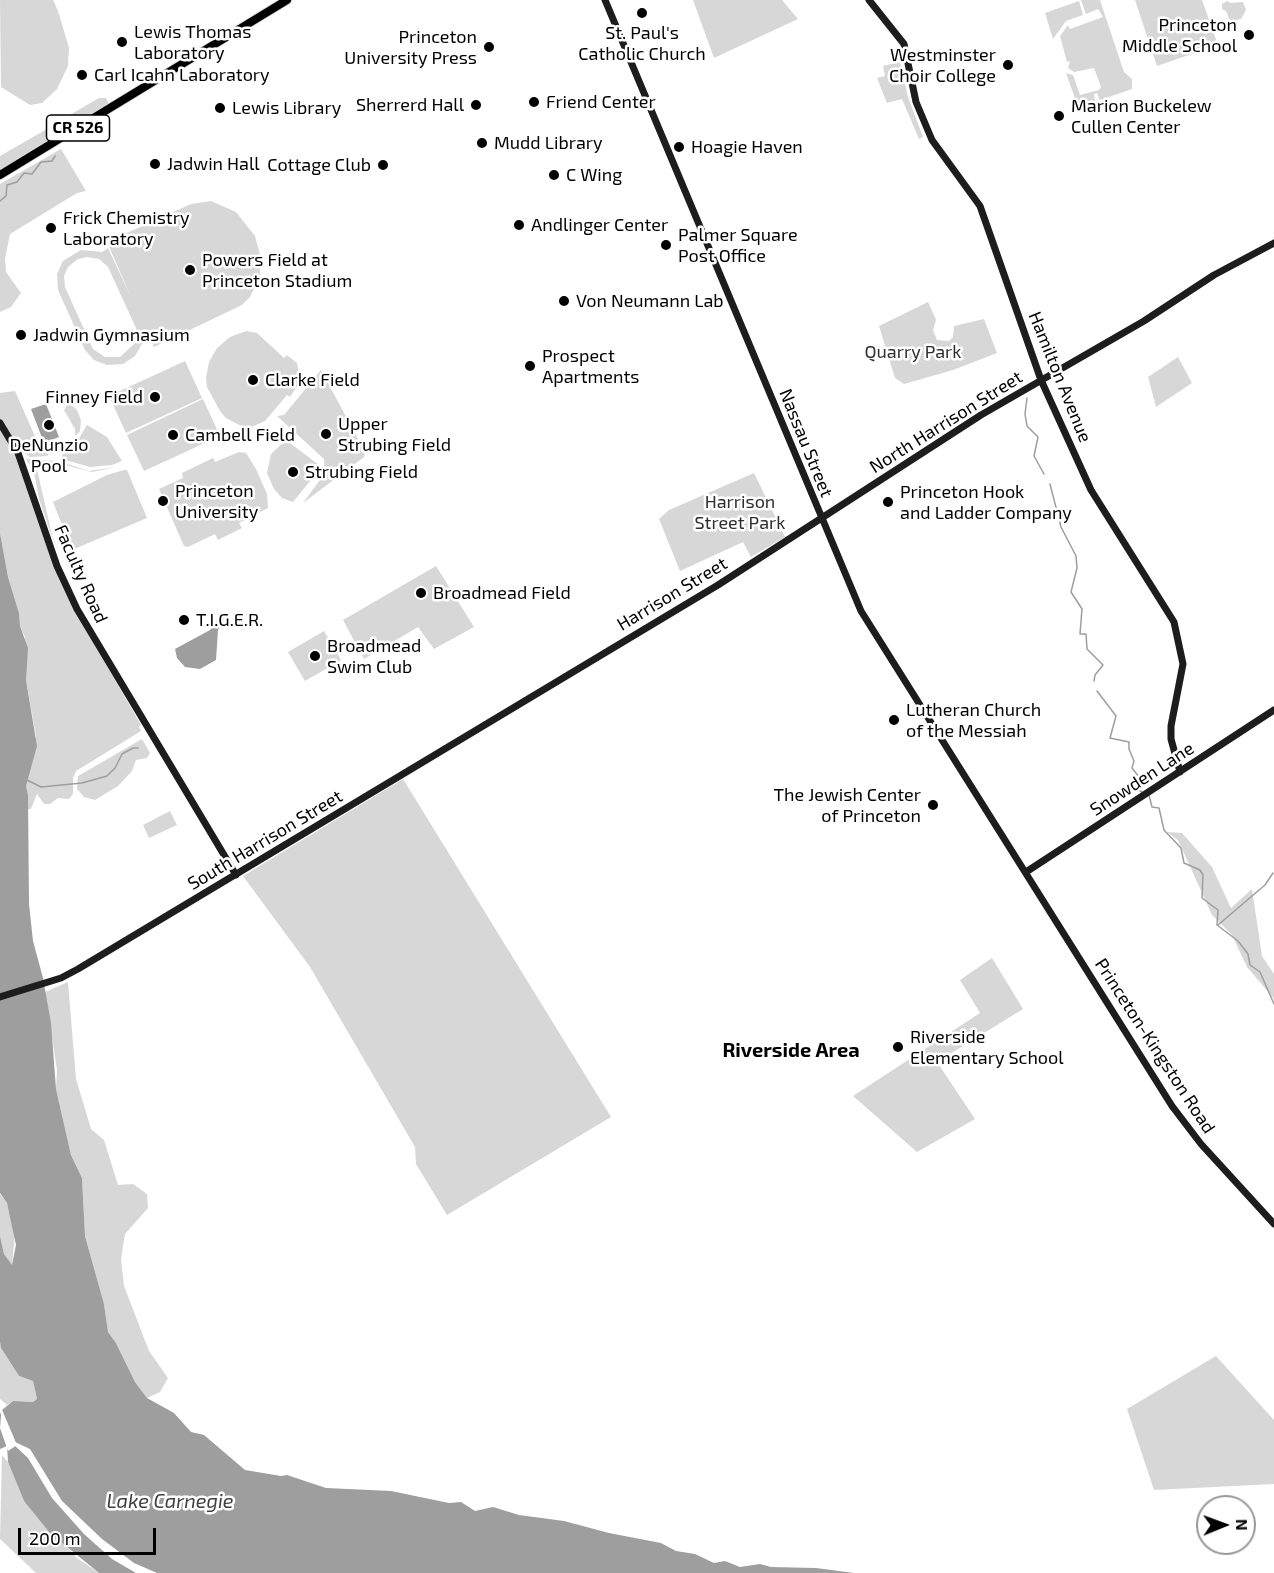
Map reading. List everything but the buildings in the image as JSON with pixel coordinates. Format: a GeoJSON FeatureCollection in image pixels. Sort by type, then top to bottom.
{"type":"FeatureCollection","features":[{"type":"Feature","properties":{"kind":"main road","name":"CR 526"},"geometry":{"type":"LineString","coordinates":[[0,175],[287,0]]}},
{"type":"Feature","properties":{"kind":"street","name":"Nassau Street"},"geometry":{"type":"LineString","coordinates":[[605,0],[821,519],[864,616],[1026,872]]}},
{"type":"Feature","properties":{"kind":"street","name":"Hamilton Avenue"},"geometry":{"type":"LineString","coordinates":[[869,0],[904,44],[916,102],[932,140],[980,206],[1041,380],[1091,490],[1174,622],[1183,664],[1171,726],[1173,751],[1180,772]]}},
{"type":"Feature","properties":{"kind":"street","name":"North Harrison Street"},"geometry":{"type":"LineString","coordinates":[[821,519],[973,420],[1144,321],[1214,275],[1274,243]]}},
{"type":"Feature","properties":{"kind":"street","name":"Faculty Road"},"geometry":{"type":"LineString","coordinates":[[0,423],[15,448],[57,566],[76,609],[236,875]]}},
{"type":"Feature","properties":{"kind":"street","name":"Harrison Street"},"geometry":{"type":"LineString","coordinates":[[538,693],[718,585],[821,519]]}},
{"type":"Feature","properties":{"kind":"street","name":"South Harrison Street"},"geometry":{"type":"LineString","coordinates":[[0,997],[55,980],[78,969],[538,693]]}},
{"type":"Feature","properties":{"kind":"street","name":"Snowden Lane"},"geometry":{"type":"LineString","coordinates":[[1026,872],[1274,710]]}},
{"type":"Feature","properties":{"kind":"street","name":"Princeton-Kingston Road"},"geometry":{"type":"LineString","coordinates":[[1026,872],[1187,1128],[1274,1224]]}},
{"type":"Feature","properties":{"kind":"green space"},"geometry":{"type":"Polygon","coordinates":[[[0,0],[53,0],[58,11],[69,48],[68,66],[57,89],[42,103],[30,105],[1,87],[0,0]]]}},
{"type":"Feature","properties":{"kind":"green space"},"geometry":{"type":"Polygon","coordinates":[[[693,0],[782,0],[798,19],[714,58],[693,0]]]}},
{"type":"Feature","properties":{"kind":"green space"},"geometry":{"type":"Polygon","coordinates":[[[1081,0],[1100,0],[1124,72],[1132,79],[1132,89],[1100,100],[1097,93],[1094,94],[1095,102],[1078,107],[1066,73],[1073,75],[1080,95],[1099,90],[1101,87],[1094,68],[1074,72],[1068,68],[1070,61],[1067,62],[1060,36],[1068,25],[1070,29],[1103,17],[1098,9],[1086,14],[1081,0]]]}},
{"type":"Feature","properties":{"kind":"green space"},"geometry":{"type":"Polygon","coordinates":[[[1135,0],[1202,0],[1218,45],[1157,66],[1135,0]]]}},
{"type":"Feature","properties":{"kind":"green space"},"geometry":{"type":"Polygon","coordinates":[[[1079,1],[1083,15],[1066,21],[1053,39],[1045,13],[1079,1]]]}},
{"type":"Feature","properties":{"kind":"green space"},"geometry":{"type":"Polygon","coordinates":[[[1227,1],[1243,2],[1246,10],[1241,19],[1230,21],[1226,11],[1222,9],[1222,4],[1227,1]]]}},
{"type":"Feature","properties":{"kind":"green space"},"geometry":{"type":"Polygon","coordinates":[[[900,62],[908,97],[923,137],[919,139],[902,99],[887,103],[877,78],[885,76],[883,66],[900,62]]]}},
{"type":"Feature","properties":{"kind":"green space"},"geometry":{"type":"Polygon","coordinates":[[[99,98],[106,98],[109,104],[58,135],[54,124],[99,98]]]}},
{"type":"Feature","properties":{"kind":"green space"},"geometry":{"type":"Polygon","coordinates":[[[47,129],[53,138],[0,170],[0,156],[47,129]]]}},
{"type":"Feature","properties":{"kind":"green space"},"geometry":{"type":"Polygon","coordinates":[[[61,149],[86,191],[77,193],[10,234],[5,259],[6,272],[21,293],[11,307],[0,312],[0,184],[61,149]]]}},
{"type":"Feature","properties":{"kind":"green space","name":"Powers Field at Princeton Stadium"},"geometry":{"type":"Polygon","coordinates":[[[211,201],[236,212],[255,236],[260,255],[260,276],[250,297],[242,305],[154,347],[151,340],[143,342],[135,356],[123,364],[107,365],[94,360],[85,350],[58,290],[57,274],[63,261],[81,250],[102,252],[108,248],[131,297],[107,242],[191,204],[211,201]],[[87,257],[78,259],[68,267],[64,276],[65,287],[93,349],[105,357],[120,357],[134,344],[136,328],[108,267],[99,259],[87,257]]]}},
{"type":"Feature","properties":{"kind":"green space","name":"Quarry Park"},"geometry":{"type":"Polygon","coordinates":[[[928,302],[936,320],[933,330],[937,340],[949,341],[953,337],[954,326],[984,319],[997,353],[953,370],[904,384],[895,378],[879,326],[928,302]]]}},
{"type":"Feature","properties":{"kind":"green space","name":"Clarke Field"},"geometry":{"type":"Polygon","coordinates":[[[246,331],[257,333],[284,358],[287,355],[297,363],[300,382],[290,397],[287,395],[265,421],[247,429],[226,418],[220,411],[207,387],[206,378],[209,362],[217,348],[230,337],[246,331]]]}},
{"type":"Feature","properties":{"kind":"green space"},"geometry":{"type":"Polygon","coordinates":[[[1178,357],[1192,383],[1156,407],[1148,377],[1178,357]]]}},
{"type":"Feature","properties":{"kind":"green space","name":"Finney Field"},"geometry":{"type":"Polygon","coordinates":[[[185,361],[202,398],[126,433],[109,396],[185,361]]]}},
{"type":"Feature","properties":{"kind":"green space","name":"Upper Strubing Field"},"geometry":{"type":"Polygon","coordinates":[[[321,370],[365,452],[364,457],[303,503],[325,473],[324,459],[277,416],[284,415],[321,370]]]}},
{"type":"Feature","properties":{"kind":"green space"},"geometry":{"type":"Polygon","coordinates":[[[15,391],[41,450],[52,450],[47,456],[30,457],[19,449],[0,419],[0,393],[15,391]]]}},
{"type":"Feature","properties":{"kind":"green space","name":"Cambell Field"},"geometry":{"type":"Polygon","coordinates":[[[203,399],[220,436],[144,471],[127,435],[203,399]]]}},
{"type":"Feature","properties":{"kind":"green space"},"geometry":{"type":"Polygon","coordinates":[[[69,403],[77,410],[81,420],[80,431],[75,436],[75,429],[64,410],[69,403]]]}},
{"type":"Feature","properties":{"kind":"green space"},"geometry":{"type":"Polygon","coordinates":[[[87,425],[107,437],[122,461],[112,465],[90,467],[62,459],[62,455],[75,445],[87,425]]]}},
{"type":"Feature","properties":{"kind":"green space"},"geometry":{"type":"Polygon","coordinates":[[[0,427],[13,450],[46,545],[74,609],[141,725],[139,727],[141,731],[76,771],[73,778],[73,794],[69,799],[58,798],[50,804],[44,804],[37,794],[31,809],[28,809],[26,786],[36,736],[26,680],[25,637],[20,626],[19,613],[8,577],[0,533],[0,427]]]}},
{"type":"Feature","properties":{"kind":"green space","name":"Strubing Field"},"geometry":{"type":"Polygon","coordinates":[[[286,440],[319,465],[319,470],[293,502],[282,498],[274,489],[267,473],[271,454],[286,440]]]}},
{"type":"Feature","properties":{"kind":"green space"},"geometry":{"type":"Polygon","coordinates":[[[239,452],[246,453],[256,469],[267,494],[268,508],[239,523],[242,528],[218,540],[215,534],[188,547],[184,546],[159,489],[183,478],[182,473],[213,458],[215,462],[239,452]]]}},
{"type":"Feature","properties":{"kind":"green space"},"geometry":{"type":"Polygon","coordinates":[[[26,459],[58,461],[89,471],[116,467],[92,472],[57,463],[36,465],[52,535],[62,560],[51,534],[39,499],[34,472],[26,459]]]}},
{"type":"Feature","properties":{"kind":"green space"},"geometry":{"type":"Polygon","coordinates":[[[127,470],[147,518],[72,550],[53,502],[107,475],[127,470]]]}},
{"type":"Feature","properties":{"kind":"green space","name":"Harrison Street Park"},"geometry":{"type":"Polygon","coordinates":[[[754,473],[785,537],[751,557],[743,542],[680,571],[659,519],[669,510],[754,473]]]}},
{"type":"Feature","properties":{"kind":"green space","name":"Broadmead Field"},"geometry":{"type":"Polygon","coordinates":[[[436,566],[474,627],[434,649],[418,627],[364,659],[343,620],[436,566]]]}},
{"type":"Feature","properties":{"kind":"green space","name":"Broadmead Swim Club"},"geometry":{"type":"Polygon","coordinates":[[[324,631],[341,660],[305,681],[288,652],[324,631]]]}},
{"type":"Feature","properties":{"kind":"green space"},"geometry":{"type":"Polygon","coordinates":[[[142,739],[150,753],[147,758],[136,760],[132,771],[118,786],[95,800],[84,797],[77,789],[78,776],[142,739]]]}},
{"type":"Feature","properties":{"kind":"green space"},"geometry":{"type":"Polygon","coordinates":[[[403,779],[611,1117],[447,1215],[416,1164],[415,1147],[310,967],[243,876],[403,779]]]}},
{"type":"Feature","properties":{"kind":"green space"},"geometry":{"type":"Polygon","coordinates":[[[170,811],[177,825],[149,838],[143,825],[170,811]]]}},
{"type":"Feature","properties":{"kind":"green space"},"geometry":{"type":"Polygon","coordinates":[[[1167,832],[1182,833],[1212,867],[1231,908],[1252,889],[1262,956],[1274,974],[1274,999],[1247,967],[1232,935],[1212,915],[1178,840],[1167,832]]]}},
{"type":"Feature","properties":{"kind":"green space"},"geometry":{"type":"Polygon","coordinates":[[[992,958],[1023,1009],[937,1062],[975,1119],[917,1152],[853,1096],[980,1013],[960,980],[992,958]]]}},
{"type":"Feature","properties":{"kind":"green space"},"geometry":{"type":"Polygon","coordinates":[[[68,982],[76,1079],[91,1129],[104,1140],[118,1185],[133,1184],[147,1194],[148,1208],[125,1234],[121,1259],[124,1286],[149,1351],[168,1378],[160,1392],[147,1398],[135,1382],[116,1343],[108,1332],[104,1304],[85,1236],[82,1178],[71,1155],[56,1089],[57,1070],[45,992],[68,982]]]}},
{"type":"Feature","properties":{"kind":"green space"},"geometry":{"type":"Polygon","coordinates":[[[0,1194],[7,1203],[15,1233],[12,1266],[4,1254],[0,1236],[0,1194]]]}},
{"type":"Feature","properties":{"kind":"green space"},"geometry":{"type":"Polygon","coordinates":[[[0,1342],[1,1348],[19,1376],[33,1381],[37,1399],[33,1402],[13,1401],[7,1405],[0,1399],[0,1342]]]}},
{"type":"Feature","properties":{"kind":"green space"},"geometry":{"type":"Polygon","coordinates":[[[1216,1356],[1274,1420],[1274,1484],[1154,1490],[1127,1409],[1216,1356]]]}},
{"type":"Feature","properties":{"kind":"green space"},"geometry":{"type":"Polygon","coordinates":[[[2,1455],[8,1462],[24,1501],[77,1558],[99,1573],[36,1573],[0,1539],[2,1455]]]}},
{"type":"Feature","properties":{"kind":"water","name":"DeNunzio Pool"},"geometry":{"type":"Polygon","coordinates":[[[46,404],[59,437],[44,443],[31,409],[46,404]]]}},
{"type":"Feature","properties":{"kind":"water","name":"Lake Carnegie"},"geometry":{"type":"Polygon","coordinates":[[[0,533],[8,577],[28,648],[26,680],[37,746],[26,786],[29,904],[33,941],[43,978],[51,1023],[56,1089],[71,1155],[82,1178],[85,1236],[104,1304],[108,1332],[116,1343],[135,1382],[147,1398],[174,1413],[191,1432],[204,1435],[245,1470],[287,1475],[326,1488],[391,1491],[449,1503],[461,1502],[475,1511],[493,1507],[519,1515],[564,1521],[661,1543],[676,1551],[695,1554],[714,1563],[725,1561],[740,1567],[760,1564],[771,1567],[816,1568],[854,1573],[157,1573],[134,1563],[102,1539],[62,1501],[30,1449],[15,1442],[2,1410],[13,1401],[33,1402],[37,1399],[33,1381],[19,1376],[1,1348],[0,1342],[0,1236],[4,1254],[12,1265],[16,1245],[7,1203],[0,1193],[0,533]]]}},
{"type":"Feature","properties":{"kind":"water"},"geometry":{"type":"Polygon","coordinates":[[[221,615],[225,617],[218,630],[216,660],[200,669],[185,667],[177,658],[175,649],[210,630],[221,615]]]}},
{"type":"Feature","properties":{"kind":"water"},"geometry":{"type":"Polygon","coordinates":[[[0,1412],[13,1444],[28,1458],[52,1498],[84,1534],[112,1559],[136,1573],[99,1573],[50,1533],[24,1501],[8,1462],[7,1446],[0,1449],[0,1412]]]}},
{"type":"Feature","properties":{"kind":"pier"},"geometry":{"type":"Polygon","coordinates":[[[2,1404],[2,1410],[17,1445],[8,1451],[0,1428],[2,1404]]]}},
{"type":"Feature","properties":{"kind":"waterway"},"geometry":{"type":"LineString","coordinates":[[0,201],[6,196],[7,185],[17,182],[24,173],[32,174],[41,162],[52,161],[55,156]]}},
{"type":"Feature","properties":{"kind":"waterway"},"geometry":{"type":"LineString","coordinates":[[1027,398],[1025,414],[1027,426],[1038,437],[1034,456],[1044,474]]}},
{"type":"Feature","properties":{"kind":"waterway"},"geometry":{"type":"LineString","coordinates":[[1050,484],[1061,527],[1076,556],[1077,568],[1071,592],[1082,609],[1080,634],[1086,634],[1087,649],[1103,665],[1095,675],[1094,681]]}},
{"type":"Feature","properties":{"kind":"waterway"},"geometry":{"type":"LineString","coordinates":[[1097,691],[1116,716],[1110,738],[1129,742],[1134,761],[1132,768],[1139,777],[1137,789],[1142,792]]}},
{"type":"Feature","properties":{"kind":"waterway"},"geometry":{"type":"LineString","coordinates":[[27,780],[41,787],[82,783],[107,776],[115,768],[122,754],[138,748]]}},
{"type":"Feature","properties":{"kind":"waterway"},"geometry":{"type":"LineString","coordinates":[[1149,795],[1152,807],[1159,808],[1164,830],[1181,848],[1184,863],[1200,870],[1203,875],[1202,898],[1218,910],[1217,925],[1238,941],[1248,954],[1250,965],[1260,972],[1274,1004]]}},
{"type":"Feature","properties":{"kind":"waterway"},"geometry":{"type":"LineString","coordinates":[[1218,925],[1265,885],[1273,873]]}},
{"type":"Feature","properties":{"kind":"place","name":"St. Paul's Catholic Church"},"geometry":{"type":"Point","coordinates":[642,13]}},
{"type":"Feature","properties":{"kind":"place","name":"Princeton Middle School"},"geometry":{"type":"Point","coordinates":[1249,35]}},
{"type":"Feature","properties":{"kind":"place","name":"Lewis Thomas Laboratory"},"geometry":{"type":"Point","coordinates":[122,42]}},
{"type":"Feature","properties":{"kind":"place","name":"Princeton University Press"},"geometry":{"type":"Point","coordinates":[489,47]}},
{"type":"Feature","properties":{"kind":"place","name":"Westminster Choir College"},"geometry":{"type":"Point","coordinates":[1008,65]}},
{"type":"Feature","properties":{"kind":"place","name":"Carl Icahn Laboratory"},"geometry":{"type":"Point","coordinates":[82,75]}},
{"type":"Feature","properties":{"kind":"place","name":"Friend Center"},"geometry":{"type":"Point","coordinates":[534,102]}},
{"type":"Feature","properties":{"kind":"place","name":"Sherrerd Hall"},"geometry":{"type":"Point","coordinates":[476,105]}},
{"type":"Feature","properties":{"kind":"place","name":"Lewis Library"},"geometry":{"type":"Point","coordinates":[220,108]}},
{"type":"Feature","properties":{"kind":"place","name":"Marion Buckelew Cullen Center"},"geometry":{"type":"Point","coordinates":[1059,116]}},
{"type":"Feature","properties":{"kind":"place","name":"Mudd Library"},"geometry":{"type":"Point","coordinates":[482,143]}},
{"type":"Feature","properties":{"kind":"place","name":"Hoagie Haven"},"geometry":{"type":"Point","coordinates":[679,147]}},
{"type":"Feature","properties":{"kind":"place","name":"Jadwin Hall"},"geometry":{"type":"Point","coordinates":[155,164]}},
{"type":"Feature","properties":{"kind":"place","name":"Cottage Club"},"geometry":{"type":"Point","coordinates":[383,165]}},
{"type":"Feature","properties":{"kind":"place","name":"C Wing"},"geometry":{"type":"Point","coordinates":[554,175]}},
{"type":"Feature","properties":{"kind":"place","name":"Andlinger Center"},"geometry":{"type":"Point","coordinates":[519,225]}},
{"type":"Feature","properties":{"kind":"place","name":"Frick Chemistry Laboratory"},"geometry":{"type":"Point","coordinates":[51,228]}},
{"type":"Feature","properties":{"kind":"place","name":"Palmer Square Post Office"},"geometry":{"type":"Point","coordinates":[666,245]}},
{"type":"Feature","properties":{"kind":"place","name":"Powers Field at Princeton Stadium"},"geometry":{"type":"Point","coordinates":[190,270]}},
{"type":"Feature","properties":{"kind":"place","name":"Von Neumann Lab"},"geometry":{"type":"Point","coordinates":[564,301]}},
{"type":"Feature","properties":{"kind":"place","name":"Jadwin Gymnasium"},"geometry":{"type":"Point","coordinates":[21,335]}},
{"type":"Feature","properties":{"kind":"place","name":"Prospect Apartments"},"geometry":{"type":"Point","coordinates":[530,366]}},
{"type":"Feature","properties":{"kind":"place","name":"Clarke Field"},"geometry":{"type":"Point","coordinates":[253,380]}},
{"type":"Feature","properties":{"kind":"place","name":"Finney Field"},"geometry":{"type":"Point","coordinates":[155,397]}},
{"type":"Feature","properties":{"kind":"place","name":"DeNunzio Pool"},"geometry":{"type":"Point","coordinates":[49,425]}},
{"type":"Feature","properties":{"kind":"place","name":"Upper Strubing Field"},"geometry":{"type":"Point","coordinates":[326,434]}},
{"type":"Feature","properties":{"kind":"place","name":"Cambell Field"},"geometry":{"type":"Point","coordinates":[173,435]}},
{"type":"Feature","properties":{"kind":"place","name":"Strubing Field"},"geometry":{"type":"Point","coordinates":[293,472]}},
{"type":"Feature","properties":{"kind":"place","name":"Princeton University"},"geometry":{"type":"Point","coordinates":[163,501]}},
{"type":"Feature","properties":{"kind":"place","name":"Princeton Hook and Ladder Company"},"geometry":{"type":"Point","coordinates":[888,502]}},
{"type":"Feature","properties":{"kind":"place","name":"Broadmead Field"},"geometry":{"type":"Point","coordinates":[421,593]}},
{"type":"Feature","properties":{"kind":"place","name":"T.I.G.E.R."},"geometry":{"type":"Point","coordinates":[184,620]}},
{"type":"Feature","properties":{"kind":"place","name":"Broadmead Swim Club"},"geometry":{"type":"Point","coordinates":[315,656]}},
{"type":"Feature","properties":{"kind":"place","name":"Lutheran Church of the Messiah"},"geometry":{"type":"Point","coordinates":[894,720]}},
{"type":"Feature","properties":{"kind":"place","name":"The Jewish Center of Princeton"},"geometry":{"type":"Point","coordinates":[933,805]}},
{"type":"Feature","properties":{"kind":"place","name":"Riverside Elementary School"},"geometry":{"type":"Point","coordinates":[898,1047]}},
{"type":"Feature","properties":{"kind":"district","name":"Riverside Area"},"geometry":{"type":"Point","coordinates":[791,1050]}}]}
